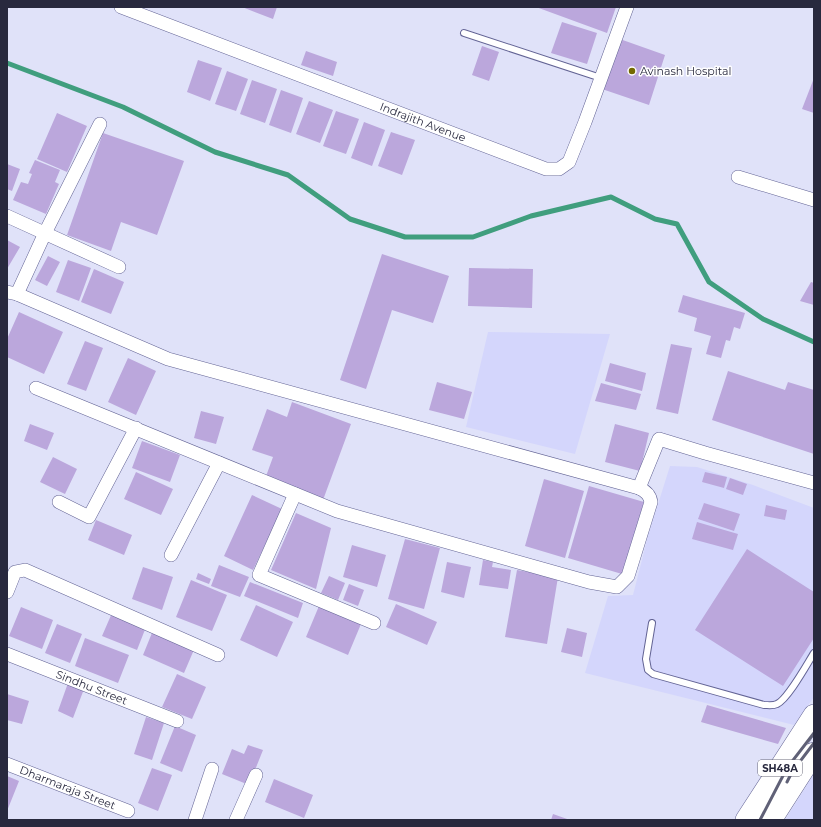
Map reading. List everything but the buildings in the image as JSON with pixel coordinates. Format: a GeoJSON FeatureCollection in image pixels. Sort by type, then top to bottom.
{"type":"FeatureCollection","features":[{"type":"Feature","properties":{"kind":"main road","name":"SH48A"},"geometry":{"type":"LineString","coordinates":[[746,820],[814,715]]}},
{"type":"Feature","properties":{"kind":"main road","name":"SH48A"},"geometry":{"type":"LineString","coordinates":[[771,820],[814,753]]}},
{"type":"Feature","properties":{"kind":"street","name":"Indrajith Avenue"},"geometry":{"type":"LineString","coordinates":[[121,7],[546,169],[559,169],[569,162],[627,7]]}},
{"type":"Feature","properties":{"kind":"street"},"geometry":{"type":"LineString","coordinates":[[36,388],[337,511],[589,582],[617,587],[628,576],[651,502],[648,493],[639,488],[168,359],[12,293],[45,233],[100,124]]}},
{"type":"Feature","properties":{"kind":"street"},"geometry":{"type":"LineString","coordinates":[[738,177],[814,200]]}},
{"type":"Feature","properties":{"kind":"street"},"geometry":{"type":"LineString","coordinates":[[7,216],[119,267]]}},
{"type":"Feature","properties":{"kind":"street"},"geometry":{"type":"LineString","coordinates":[[59,502],[89,517],[136,428]]}},
{"type":"Feature","properties":{"kind":"street"},"geometry":{"type":"LineString","coordinates":[[639,488],[659,438],[705,454],[814,483]]}},
{"type":"Feature","properties":{"kind":"street"},"geometry":{"type":"LineString","coordinates":[[171,555],[219,462]]}},
{"type":"Feature","properties":{"kind":"street"},"geometry":{"type":"LineString","coordinates":[[295,494],[259,575],[374,623]]}},
{"type":"Feature","properties":{"kind":"street"},"geometry":{"type":"LineString","coordinates":[[7,592],[15,572],[25,570],[218,655]]}},
{"type":"Feature","properties":{"kind":"street","name":"Sindhu Street"},"geometry":{"type":"LineString","coordinates":[[7,654],[177,721]]}},
{"type":"Feature","properties":{"kind":"street","name":"Dharmaraja Street"},"geometry":{"type":"LineString","coordinates":[[7,764],[128,811]]}},
{"type":"Feature","properties":{"kind":"street"},"geometry":{"type":"LineString","coordinates":[[195,820],[212,770]]}},
{"type":"Feature","properties":{"kind":"street"},"geometry":{"type":"LineString","coordinates":[[236,820],[256,775]]}},
{"type":"Feature","properties":{"kind":"lane"},"geometry":{"type":"LineString","coordinates":[[464,34],[601,78]]}},
{"type":"Feature","properties":{"kind":"lane"},"geometry":{"type":"LineString","coordinates":[[652,623],[646,659],[648,670],[653,674],[764,705],[778,704],[783,699],[814,654]]}},
{"type":"Feature","properties":{"kind":"shaded area"},"geometry":{"type":"Polygon","coordinates":[[[488,332],[610,334],[575,454],[466,427],[488,332]]]}},
{"type":"Feature","properties":{"kind":"shaded area"},"geometry":{"type":"Polygon","coordinates":[[[670,466],[697,467],[753,485],[814,508],[814,697],[794,725],[585,673],[608,596],[633,595],[648,536],[670,466]]]}},
{"type":"Feature","properties":{"kind":"shaded area"},"geometry":{"type":"Polygon","coordinates":[[[814,774],[814,820],[785,820],[814,774]]]}},
{"type":"Feature","properties":{"kind":"waterway"},"geometry":{"type":"LineString","coordinates":[[7,63],[123,107],[215,152],[288,175],[350,219],[405,237],[473,237],[531,216],[611,197],[655,219],[677,224],[709,282],[763,319],[814,342]]}},
{"type":"Feature","properties":{"kind":"railway"},"geometry":{"type":"LineString","coordinates":[[760,820],[787,768],[814,733]]}},
{"type":"Feature","properties":{"kind":"railway"},"geometry":{"type":"LineString","coordinates":[[787,782],[792,772],[814,743]]}},
{"type":"Feature","properties":{"kind":"place","name":"Avinash Hospital"},"geometry":{"type":"Point","coordinates":[632,71]}}]}
